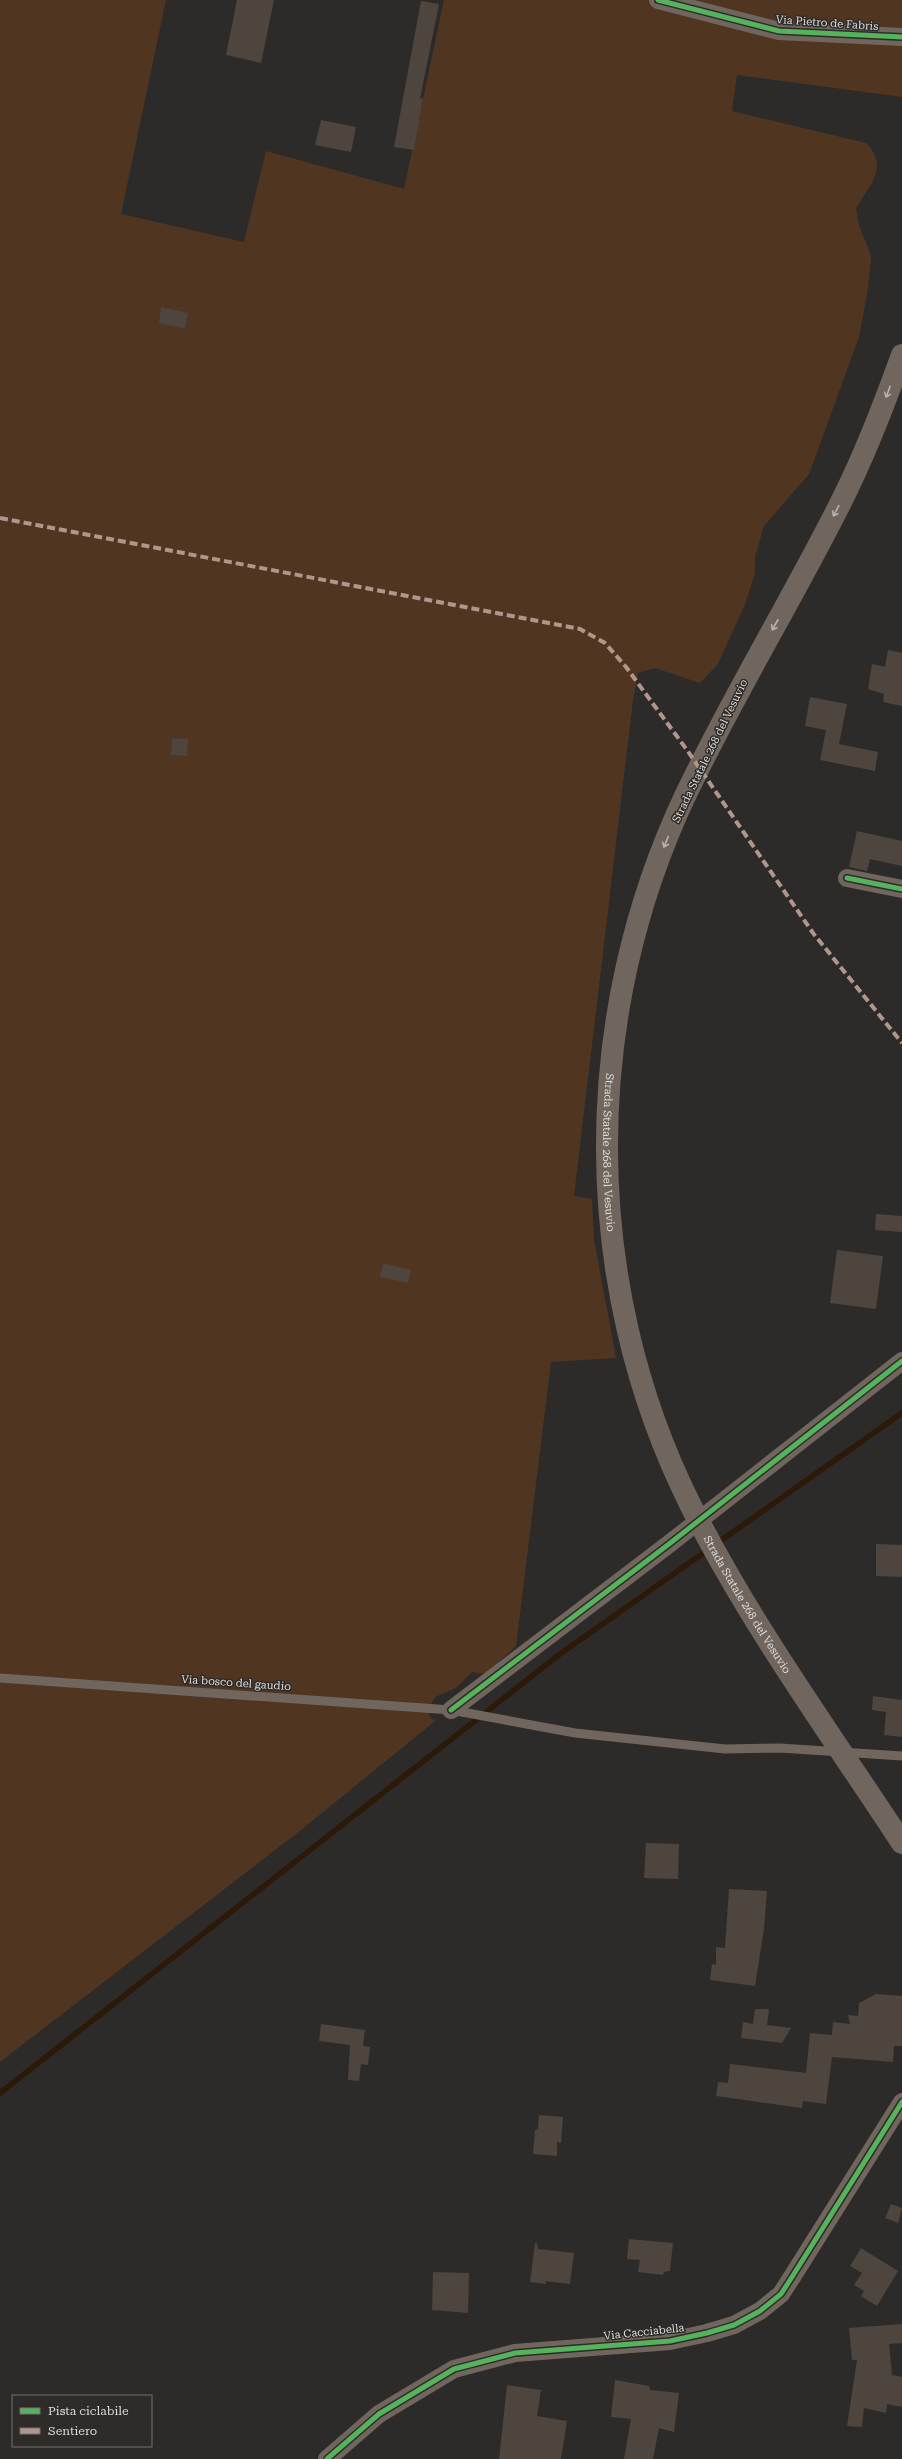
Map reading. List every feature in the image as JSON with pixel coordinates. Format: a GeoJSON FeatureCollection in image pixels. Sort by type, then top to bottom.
{"type":"FeatureCollection","features":[{"type":"Feature","properties":{"kind":"highway","name":"Strada Statale 268 del Vesuvio"},"geometry":{"type":"LineString","coordinates":[[902,355],[875,427],[840,503],[685,796],[654,872],[630,951],[614,1033],[606,1116],[608,1198],[617,1280],[635,1360],[657,1427],[690,1503],[730,1576],[902,1843]]}},
{"type":"Feature","properties":{"kind":"street","name":"Via Pietro de Fabris"},"geometry":{"type":"LineString","coordinates":[[658,0],[779,31],[902,37]]}},
{"type":"Feature","properties":{"kind":"street"},"geometry":{"type":"LineString","coordinates":[[848,878],[902,889]]}},
{"type":"Feature","properties":{"kind":"street"},"geometry":{"type":"LineString","coordinates":[[451,1710],[669,1544],[902,1361]]}},
{"type":"Feature","properties":{"kind":"street","name":"Via Cacciabella"},"geometry":{"type":"LineString","coordinates":[[327,2459],[379,2414],[454,2369],[515,2354],[670,2341],[734,2325],[760,2311],[781,2294],[899,2114]]}},
{"type":"Feature","properties":{"kind":"lane","name":"Via bosco del gaudio"},"geometry":{"type":"LineString","coordinates":[[0,1678],[451,1710],[471,1715],[575,1733],[725,1749],[780,1748],[902,1756]]}},
{"type":"Feature","properties":{"kind":"shaded area"},"geometry":{"type":"Polygon","coordinates":[[[0,0],[166,0],[121,214],[244,242],[266,151],[404,189],[444,0],[902,0],[902,97],[737,75],[732,111],[866,143],[873,152],[877,168],[875,176],[856,209],[859,225],[871,256],[868,289],[859,337],[809,474],[764,526],[755,557],[755,573],[745,604],[718,664],[700,683],[655,668],[638,673],[633,700],[574,1196],[592,1199],[594,1240],[616,1358],[551,1362],[516,1646],[486,1674],[472,1672],[456,1688],[435,1697],[427,1710],[430,1717],[435,1721],[301,1830],[0,2062],[0,0]]]}},
{"type":"Feature","properties":{"kind":"building"},"geometry":{"type":"Polygon","coordinates":[[[237,0],[274,0],[261,63],[226,55],[237,0]]]}},
{"type":"Feature","properties":{"kind":"building"},"geometry":{"type":"Polygon","coordinates":[[[421,1],[439,4],[420,99],[423,98],[414,150],[394,147],[421,1]]]}},
{"type":"Feature","properties":{"kind":"building"},"geometry":{"type":"Polygon","coordinates":[[[321,120],[356,127],[351,152],[315,145],[321,120]]]}},
{"type":"Feature","properties":{"kind":"building"},"geometry":{"type":"Polygon","coordinates":[[[161,307],[188,313],[185,329],[159,323],[161,307]]]}},
{"type":"Feature","properties":{"kind":"building"},"geometry":{"type":"Polygon","coordinates":[[[888,650],[902,653],[902,706],[883,702],[884,694],[868,689],[872,664],[885,667],[888,650]]]}},
{"type":"Feature","properties":{"kind":"building"},"geometry":{"type":"Polygon","coordinates":[[[810,697],[847,704],[839,744],[878,752],[875,771],[820,760],[826,730],[805,726],[810,697]]]}},
{"type":"Feature","properties":{"kind":"building"},"geometry":{"type":"Polygon","coordinates":[[[172,738],[188,739],[187,756],[171,755],[172,738]]]}},
{"type":"Feature","properties":{"kind":"building"},"geometry":{"type":"Polygon","coordinates":[[[857,831],[902,841],[902,866],[870,859],[867,871],[849,867],[857,831]]]}},
{"type":"Feature","properties":{"kind":"building"},"geometry":{"type":"Polygon","coordinates":[[[876,1214],[902,1216],[902,1232],[875,1230],[876,1214]]]}},
{"type":"Feature","properties":{"kind":"building"},"geometry":{"type":"Polygon","coordinates":[[[837,1250],[883,1256],[876,1309],[830,1303],[837,1250]]]}},
{"type":"Feature","properties":{"kind":"building"},"geometry":{"type":"Polygon","coordinates":[[[383,1263],[411,1270],[408,1283],[380,1277],[383,1263]]]}},
{"type":"Feature","properties":{"kind":"building"},"geometry":{"type":"Polygon","coordinates":[[[876,1544],[902,1545],[902,1577],[876,1576],[876,1544]]]}},
{"type":"Feature","properties":{"kind":"building"},"geometry":{"type":"Polygon","coordinates":[[[873,1696],[902,1700],[902,1737],[884,1735],[886,1712],[872,1710],[873,1696]]]}},
{"type":"Feature","properties":{"kind":"building"},"geometry":{"type":"Polygon","coordinates":[[[646,1843],[679,1844],[678,1879],[644,1878],[646,1843]]]}},
{"type":"Feature","properties":{"kind":"building"},"geometry":{"type":"Polygon","coordinates":[[[729,1889],[767,1891],[764,1929],[755,1986],[710,1980],[712,1964],[716,1965],[716,1947],[725,1948],[729,1889]]]}},
{"type":"Feature","properties":{"kind":"building"},"geometry":{"type":"Polygon","coordinates":[[[876,1994],[902,1996],[902,2046],[894,2046],[893,2062],[832,2057],[826,2104],[803,2101],[802,2108],[716,2096],[718,2082],[728,2083],[730,2064],[806,2073],[810,2033],[832,2035],[833,2022],[850,2024],[848,2015],[858,2016],[859,2003],[876,1994]]]}},
{"type":"Feature","properties":{"kind":"building"},"geometry":{"type":"Polygon","coordinates":[[[755,2009],[769,2009],[767,2025],[791,2028],[782,2043],[741,2038],[743,2022],[753,2024],[755,2009]]]}},
{"type":"Feature","properties":{"kind":"building"},"geometry":{"type":"Polygon","coordinates":[[[321,2024],[365,2030],[363,2046],[370,2047],[368,2065],[361,2064],[359,2081],[348,2080],[350,2045],[319,2041],[321,2024]]]}},
{"type":"Feature","properties":{"kind":"building"},"geometry":{"type":"Polygon","coordinates":[[[539,2115],[563,2117],[561,2143],[557,2142],[557,2156],[533,2154],[535,2130],[538,2129],[539,2115]]]}},
{"type":"Feature","properties":{"kind":"building"},"geometry":{"type":"Polygon","coordinates":[[[891,2204],[902,2208],[898,2223],[885,2218],[891,2204]]]}},
{"type":"Feature","properties":{"kind":"building"},"geometry":{"type":"Polygon","coordinates":[[[629,2239],[673,2243],[670,2271],[664,2272],[663,2275],[638,2272],[640,2260],[627,2259],[629,2239]]]}},
{"type":"Feature","properties":{"kind":"building"},"geometry":{"type":"Polygon","coordinates":[[[535,2243],[537,2243],[538,2249],[574,2253],[570,2284],[545,2281],[546,2284],[530,2282],[535,2243]]]}},
{"type":"Feature","properties":{"kind":"building"},"geometry":{"type":"Polygon","coordinates":[[[861,2248],[898,2271],[877,2306],[861,2296],[864,2291],[854,2285],[862,2273],[850,2266],[861,2248]]]}},
{"type":"Feature","properties":{"kind":"building"},"geometry":{"type":"Polygon","coordinates":[[[433,2272],[469,2273],[468,2313],[432,2310],[433,2272]]]}},
{"type":"Feature","properties":{"kind":"building"},"geometry":{"type":"Polygon","coordinates":[[[902,2324],[902,2343],[889,2344],[892,2375],[902,2377],[902,2407],[887,2404],[886,2413],[864,2408],[862,2427],[847,2426],[857,2360],[852,2360],[849,2328],[902,2324]]]}},
{"type":"Feature","properties":{"kind":"building"},"geometry":{"type":"Polygon","coordinates":[[[615,2380],[649,2386],[650,2390],[679,2393],[674,2432],[659,2428],[653,2459],[624,2459],[631,2419],[611,2417],[615,2380]]]}},
{"type":"Feature","properties":{"kind":"building"},"geometry":{"type":"Polygon","coordinates":[[[507,2385],[541,2390],[537,2416],[567,2421],[561,2459],[499,2459],[507,2385]]]}},
{"type":"Feature","properties":{"kind":"waterway"},"geometry":{"type":"LineString","coordinates":[[716,1544],[902,1413]]}},
{"type":"Feature","properties":{"kind":"waterway"},"geometry":{"type":"LineString","coordinates":[[0,2093],[560,1654],[709,1549]]}},
{"type":"Feature","properties":{"kind":"marked path"},"geometry":{"type":"LineString","coordinates":[[0,518],[580,629],[605,643],[626,667],[687,750],[813,933],[902,1043]]}},
{"type":"Feature","properties":{"kind":"cycle path"},"geometry":{"type":"LineString","coordinates":[[658,0],[779,31],[902,37]]}},
{"type":"Feature","properties":{"kind":"cycle path"},"geometry":{"type":"LineString","coordinates":[[847,878],[902,889]]}},
{"type":"Feature","properties":{"kind":"cycle path"},"geometry":{"type":"LineString","coordinates":[[451,1710],[669,1544],[902,1361]]}},
{"type":"Feature","properties":{"kind":"cycle path"},"geometry":{"type":"LineString","coordinates":[[327,2459],[379,2414],[454,2369],[515,2353],[670,2341],[707,2333],[734,2325],[760,2311],[781,2294],[902,2102]]}}]}
